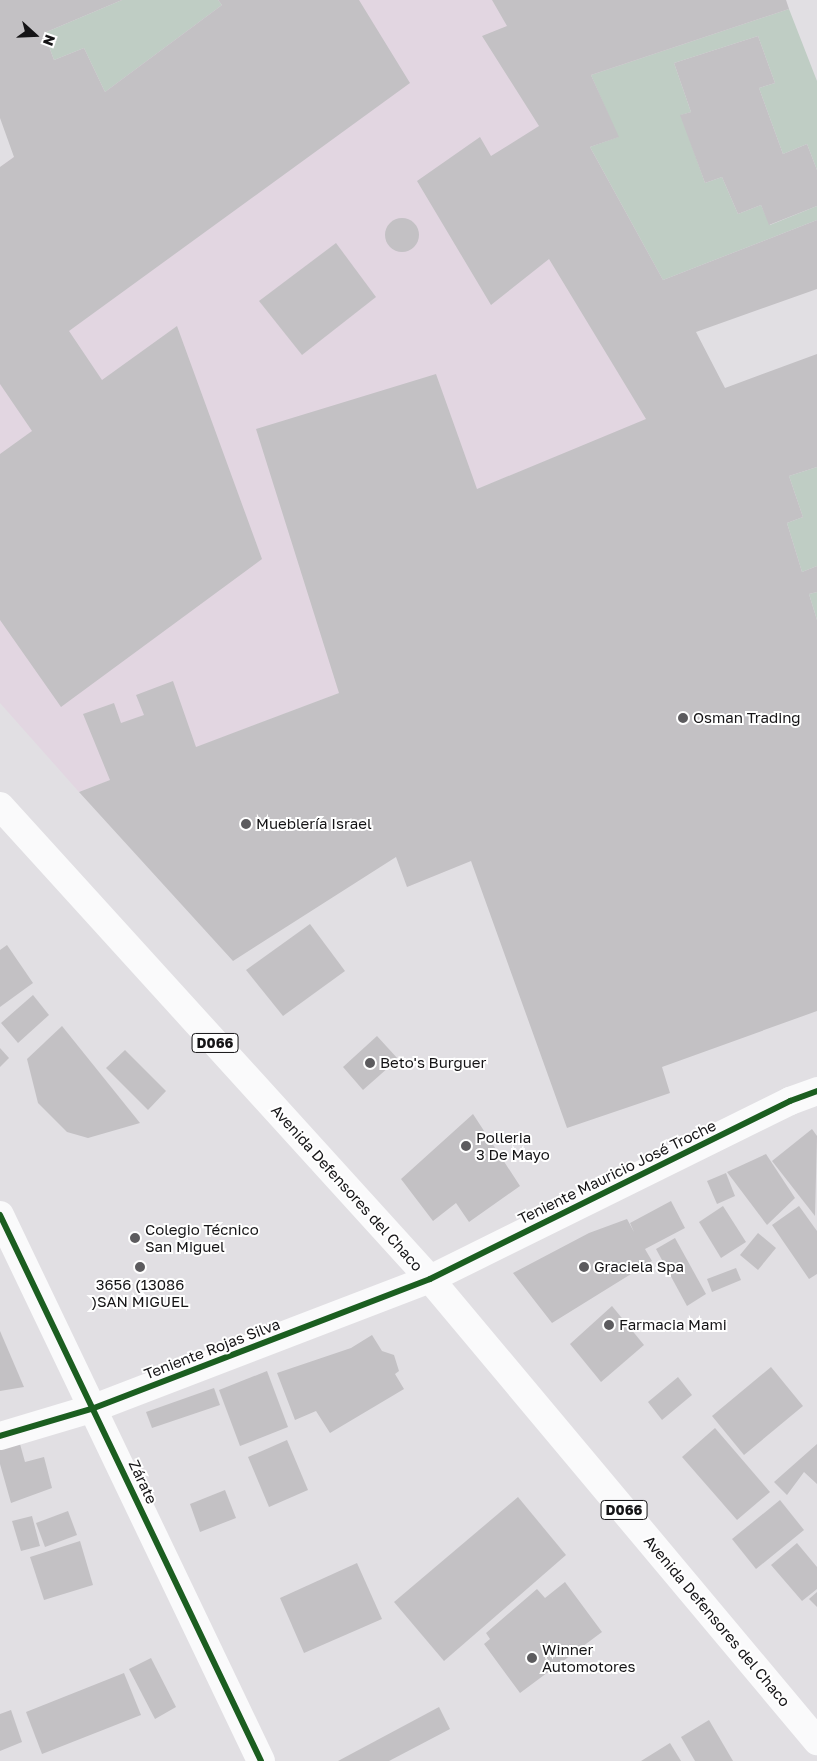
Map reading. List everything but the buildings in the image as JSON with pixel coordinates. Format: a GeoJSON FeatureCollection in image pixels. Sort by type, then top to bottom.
{"type":"FeatureCollection","features":[{"type":"Feature","properties":{"kind":"street","name":"Avenida Defensores del Chaco"},"geometry":{"type":"LineString","coordinates":[[0,806],[430,1279],[817,1741]]}},
{"type":"Feature","properties":{"kind":"street","name":"Teniente Mauricio José Troche"},"geometry":{"type":"LineString","coordinates":[[430,1279],[790,1101],[817,1090]]}},
{"type":"Feature","properties":{"kind":"street","name":"Zárate"},"geometry":{"type":"LineString","coordinates":[[0,1215],[94,1408],[261,1761]]}},
{"type":"Feature","properties":{"kind":"street","name":"Teniente Rojas Silva"},"geometry":{"type":"LineString","coordinates":[[0,1436],[94,1408],[430,1279]]}},
{"type":"Feature","properties":{"kind":"shaded area"},"geometry":{"type":"Polygon","coordinates":[[[122,0],[218,0],[222,5],[105,92],[84,48],[54,60],[44,33],[122,0]]]}},
{"type":"Feature","properties":{"kind":"shaded area"},"geometry":{"type":"Polygon","coordinates":[[[228,0],[786,0],[789,9],[554,88],[725,388],[477,489],[580,815],[407,887],[339,693],[79,792],[0,703],[0,167],[228,0]]]}},
{"type":"Feature","properties":{"kind":"shaded area"},"geometry":{"type":"Polygon","coordinates":[[[789,9],[817,81],[817,170],[807,144],[783,154],[759,88],[775,83],[758,36],[674,63],[691,112],[681,115],[705,183],[722,177],[738,214],[761,205],[770,225],[817,206],[817,220],[663,280],[590,147],[618,137],[591,75],[789,9]]]}},
{"type":"Feature","properties":{"kind":"shaded area"},"geometry":{"type":"Polygon","coordinates":[[[817,467],[817,566],[802,572],[787,523],[803,517],[789,476],[817,467]]]}},
{"type":"Feature","properties":{"kind":"shaded area"},"geometry":{"type":"Polygon","coordinates":[[[817,592],[817,620],[809,594],[817,592]]]}},
{"type":"Feature","properties":{"kind":"cycle path"},"geometry":{"type":"LineString","coordinates":[[0,1436],[94,1408],[430,1279],[790,1101],[817,1091]]}},
{"type":"Feature","properties":{"kind":"cycle path"},"geometry":{"type":"LineString","coordinates":[[0,1215],[261,1761]]}},
{"type":"Feature","properties":{"kind":"place","name":"Osman Trading"},"geometry":{"type":"Point","coordinates":[683,718]}},
{"type":"Feature","properties":{"kind":"place","name":"Mueblería Israel"},"geometry":{"type":"Point","coordinates":[246,824]}},
{"type":"Feature","properties":{"kind":"place","name":"Beto's Burguer"},"geometry":{"type":"Point","coordinates":[370,1063]}},
{"type":"Feature","properties":{"kind":"place","name":"Polleria 3 De Mayo"},"geometry":{"type":"Point","coordinates":[466,1146]}},
{"type":"Feature","properties":{"kind":"place","name":"Colegio Técnico San Miguel"},"geometry":{"type":"Point","coordinates":[135,1238]}},
{"type":"Feature","properties":{"kind":"place","name":"3656 (13086 )SAN MIGUEL"},"geometry":{"type":"Point","coordinates":[140,1267]}},
{"type":"Feature","properties":{"kind":"place","name":"Graciela Spa"},"geometry":{"type":"Point","coordinates":[584,1267]}},
{"type":"Feature","properties":{"kind":"place","name":"Farmacia Mami"},"geometry":{"type":"Point","coordinates":[609,1325]}},
{"type":"Feature","properties":{"kind":"place","name":"Winner Automotores"},"geometry":{"type":"Point","coordinates":[532,1658]}}]}
